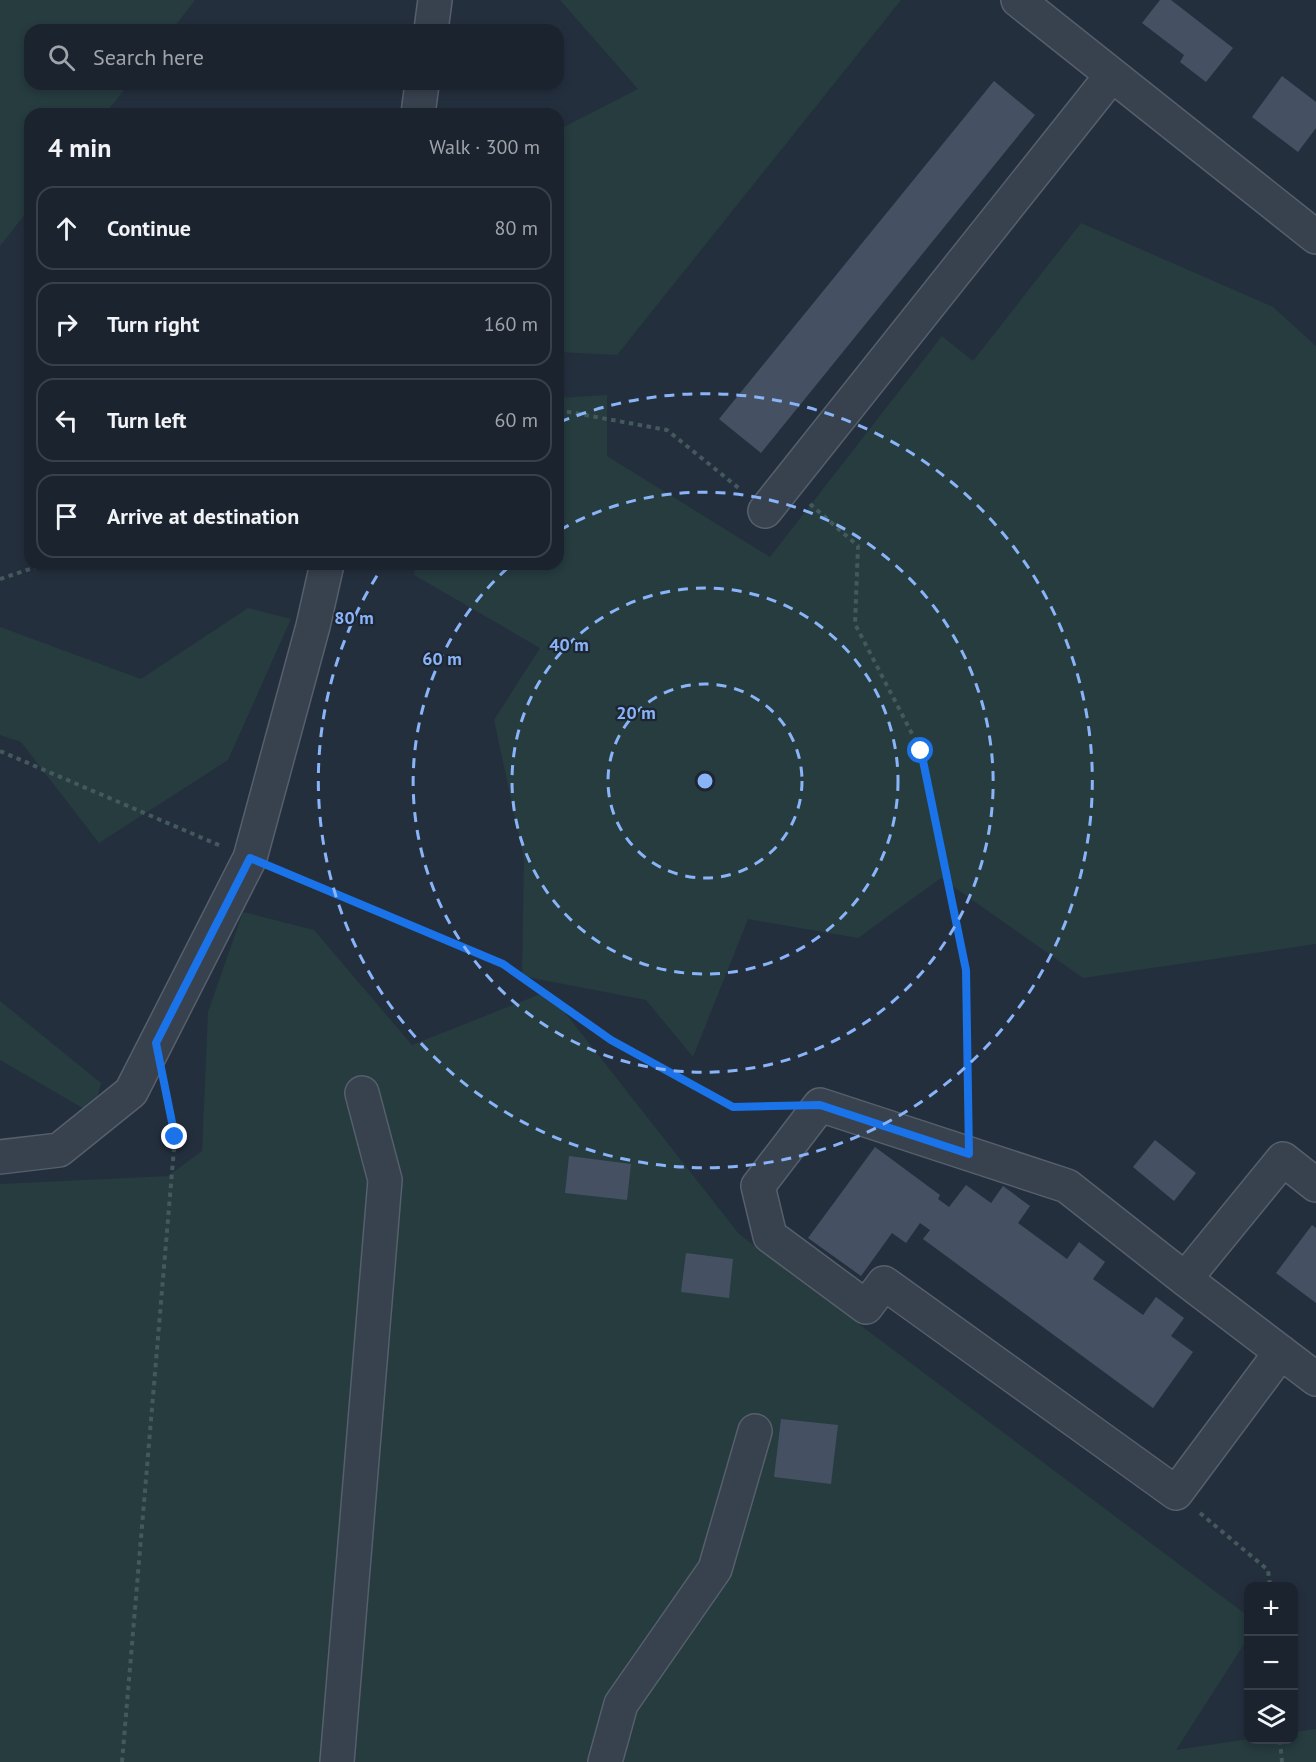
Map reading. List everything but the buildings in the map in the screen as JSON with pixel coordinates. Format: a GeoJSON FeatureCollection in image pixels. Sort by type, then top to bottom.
{"type":"FeatureCollection","features":[{"type":"Feature","properties":{"kind":"street"},"geometry":{"type":"LineString","coordinates":[[432,24],[435,0]]}},
{"type":"Feature","properties":{"kind":"street"},"geometry":{"type":"LineString","coordinates":[[1018,0],[1112,75],[1312,227]]}},
{"type":"Feature","properties":{"kind":"street"},"geometry":{"type":"LineString","coordinates":[[765,511],[1112,75]]}},
{"type":"Feature","properties":{"kind":"street"},"geometry":{"type":"LineString","coordinates":[[418,108],[421,90]]}},
{"type":"Feature","properties":{"kind":"street"},"geometry":{"type":"LineString","coordinates":[[0,1156],[59,1150],[131,1092],[250,858],[313,626],[326,570]]}},
{"type":"Feature","properties":{"kind":"street"},"geometry":{"type":"LineString","coordinates":[[337,1762],[385,1180],[362,1093]]}},
{"type":"Feature","properties":{"kind":"street"},"geometry":{"type":"LineString","coordinates":[[1281,1352],[1176,1493],[884,1283],[866,1307],[770,1236],[758,1185],[820,1105],[1067,1186],[1185,1280],[1316,1378]]}},
{"type":"Feature","properties":{"kind":"street"},"geometry":{"type":"LineString","coordinates":[[1185,1280],[1283,1159],[1316,1185]]}},
{"type":"Feature","properties":{"kind":"street"},"geometry":{"type":"LineString","coordinates":[[604,1762],[621,1704],[715,1569],[756,1431]]}},
{"type":"Feature","properties":{"kind":"path"},"geometry":{"type":"LineString","coordinates":[[564,412],[668,430],[765,511]]}},
{"type":"Feature","properties":{"kind":"path"},"geometry":{"type":"LineString","coordinates":[[786,484],[858,546],[855,624],[921,751],[966,970],[969,1154]]}},
{"type":"Feature","properties":{"kind":"path"},"geometry":{"type":"LineString","coordinates":[[0,579],[27,570]]}},
{"type":"Feature","properties":{"kind":"path"},"geometry":{"type":"LineString","coordinates":[[0,751],[503,964],[611,1040],[733,1107],[820,1105]]}},
{"type":"Feature","properties":{"kind":"path"},"geometry":{"type":"LineString","coordinates":[[122,1762],[175,1137],[167,1095]]}},
{"type":"Feature","properties":{"kind":"path"},"geometry":{"type":"LineString","coordinates":[[1176,1493],[1268,1570],[1269,1582]]}},
{"type":"Feature","properties":{"kind":"path"},"geometry":{"type":"LineString","coordinates":[[1280,1744],[1282,1762]]}},
{"type":"Feature","properties":{"kind":"green space"},"geometry":{"type":"Polygon","coordinates":[[[0,0],[195,0],[177,24],[24,24],[24,90],[124,90],[110,108],[24,108],[24,216],[0,246],[0,0]]]}},
{"type":"Feature","properties":{"kind":"green space"},"geometry":{"type":"Polygon","coordinates":[[[560,0],[901,0],[617,355],[564,352],[564,127],[638,89],[560,0]]]}},
{"type":"Feature","properties":{"kind":"green space"},"geometry":{"type":"Polygon","coordinates":[[[1081,223],[1273,307],[1316,346],[1316,944],[1083,978],[941,878],[858,938],[748,919],[693,1057],[646,1000],[522,976],[524,859],[494,720],[540,648],[414,575],[415,570],[564,570],[564,398],[607,395],[607,456],[770,557],[942,336],[973,361],[1081,223]]]}},
{"type":"Feature","properties":{"kind":"green space"},"geometry":{"type":"Polygon","coordinates":[[[248,608],[291,619],[228,760],[99,843],[21,742],[0,735],[0,627],[141,679],[248,608]]]}},
{"type":"Feature","properties":{"kind":"green space"},"geometry":{"type":"Polygon","coordinates":[[[243,912],[314,930],[412,1045],[548,991],[739,1234],[1244,1613],[1244,1644],[1176,1750],[1244,1740],[1244,1744],[1298,1744],[1298,1731],[1316,1729],[1316,1762],[0,1762],[0,1184],[168,1176],[202,1151],[208,1012],[243,912]]]}},
{"type":"Feature","properties":{"kind":"green space"},"geometry":{"type":"Polygon","coordinates":[[[0,1001],[101,1083],[93,1114],[0,1060],[0,1001]]]}},
{"type":"Feature","properties":{"kind":"route"},"geometry":{"type":"LineString","coordinates":[[175,1137],[156,1043],[250,858],[503,964],[611,1040],[733,1107],[820,1105],[969,1154],[966,970],[921,751]]}}]}
